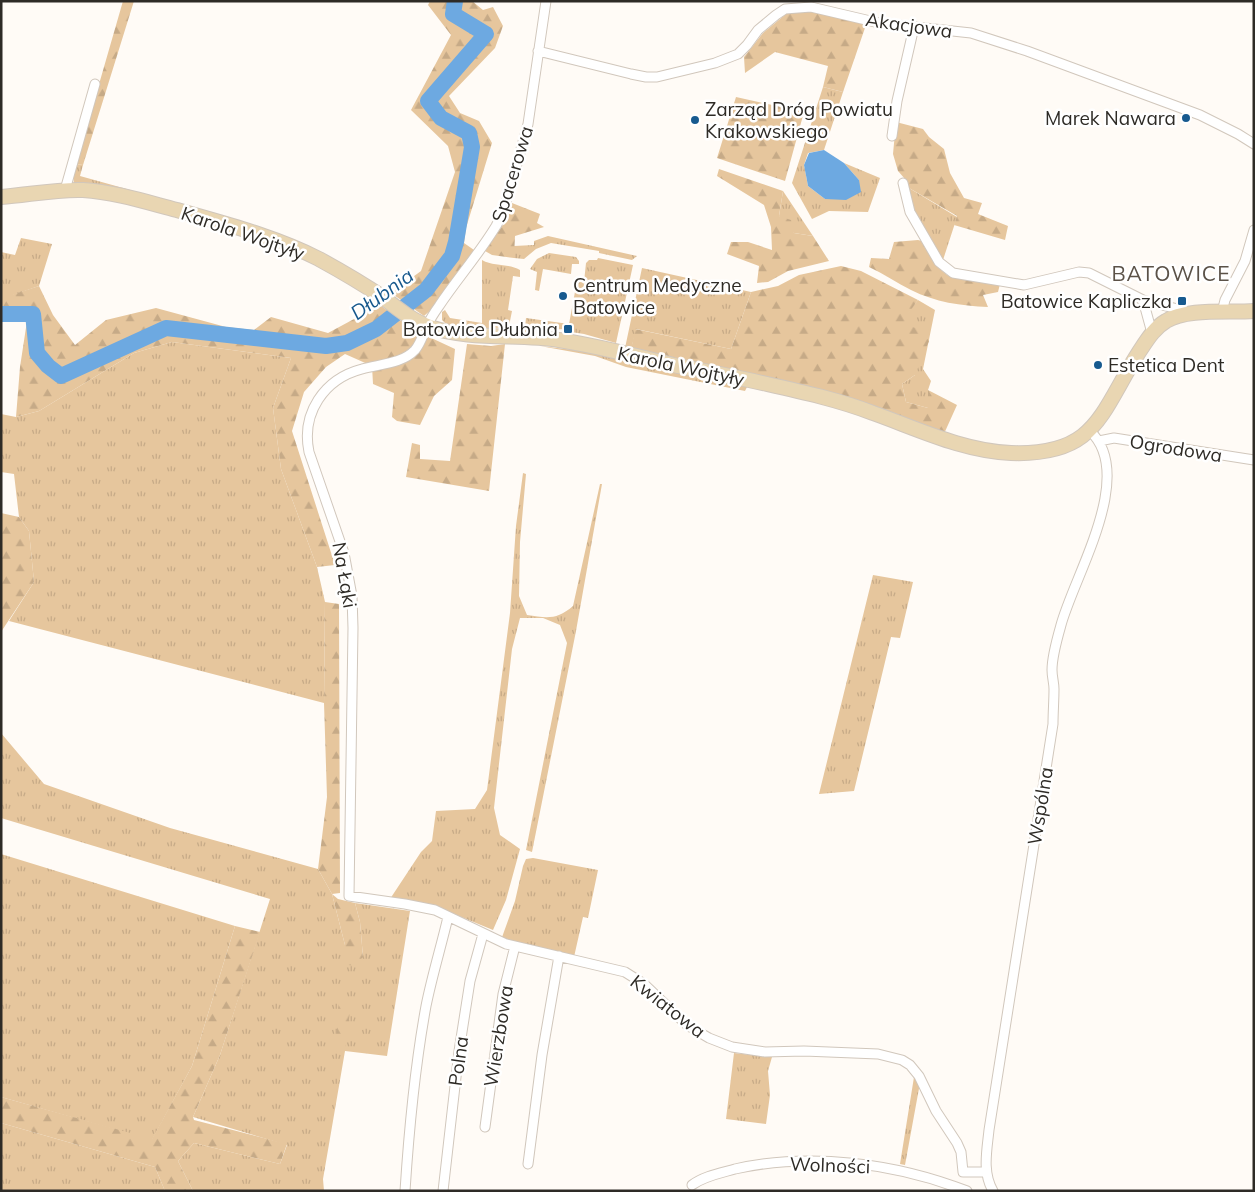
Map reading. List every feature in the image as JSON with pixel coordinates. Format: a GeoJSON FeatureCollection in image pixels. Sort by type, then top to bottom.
{"type":"FeatureCollection","features":[{"type":"Feature","properties":{"kind":"street","name":"Spacerowa"},"geometry":{"type":"LineString","coordinates":[[421,323],[453,286],[491,235],[502,215],[528,124],[546,1]]}},
{"type":"Feature","properties":{"kind":"street","name":"Akacjowa"},"geometry":{"type":"LineString","coordinates":[[538,51],[631,74],[657,77],[715,63],[738,54],[758,30],[776,15],[786,10],[811,7],[878,23],[971,33],[1200,115],[1254,144]]}},
{"type":"Feature","properties":{"kind":"street"},"geometry":{"type":"LineString","coordinates":[[892,136],[896,101],[914,27]]}},
{"type":"Feature","properties":{"kind":"street"},"geometry":{"type":"LineString","coordinates":[[65,190],[95,84]]}},
{"type":"Feature","properties":{"kind":"street"},"geometry":{"type":"LineString","coordinates":[[903,183],[910,212],[940,262],[953,273],[1024,285],[1079,272],[1089,273],[1143,300],[1195,314]]}},
{"type":"Feature","properties":{"kind":"street","name":"Karola Wojtyły"},"geometry":{"type":"LineString","coordinates":[[1,198],[65,190],[85,190],[148,202],[283,242],[319,259],[421,323],[462,333],[562,340],[764,383],[845,404],[981,450],[1008,453],[1054,450],[1095,436],[1107,408],[1133,361],[1152,333],[1169,319],[1195,314],[1254,311]]}},
{"type":"Feature","properties":{"kind":"street"},"geometry":{"type":"LineString","coordinates":[[1222,312],[1225,300],[1245,261],[1254,230]]}},
{"type":"Feature","properties":{"kind":"street"},"geometry":{"type":"LineString","coordinates":[[1143,300],[1152,333]]}},
{"type":"Feature","properties":{"kind":"street","name":"Na Łąki"},"geometry":{"type":"LineString","coordinates":[[349,896],[352,596],[342,545],[309,452],[308,425],[316,403],[332,384],[352,372],[404,358],[417,347],[421,323]]}},
{"type":"Feature","properties":{"kind":"street","name":"Ogrodowa"},"geometry":{"type":"LineString","coordinates":[[1095,436],[1254,460]]}},
{"type":"Feature","properties":{"kind":"street","name":"Wspólna"},"geometry":{"type":"LineString","coordinates":[[990,1190],[986,1172],[988,1138],[1053,724],[1054,689],[1052,670],[1061,625],[1090,552],[1102,510],[1106,484],[1107,458],[1095,436]]}},
{"type":"Feature","properties":{"kind":"street","name":"Kwiatowa"},"geometry":{"type":"LineString","coordinates":[[349,896],[435,910],[483,934],[515,946],[632,975],[687,1025],[709,1038],[732,1047],[765,1052],[804,1051],[878,1054],[905,1061],[920,1076],[936,1111],[957,1143],[961,1152],[963,1172],[986,1172]]}},
{"type":"Feature","properties":{"kind":"street"},"geometry":{"type":"LineString","coordinates":[[405,1191],[411,1119],[426,1007],[432,976],[448,917]]}},
{"type":"Feature","properties":{"kind":"street","name":"Polna"},"geometry":{"type":"LineString","coordinates":[[443,1191],[458,1051],[470,982],[483,934]]}},
{"type":"Feature","properties":{"kind":"street","name":"Wierzbowa"},"geometry":{"type":"LineString","coordinates":[[485,1127],[503,994],[515,946]]}},
{"type":"Feature","properties":{"kind":"street"},"geometry":{"type":"LineString","coordinates":[[528,1164],[542,1056],[559,956]]}},
{"type":"Feature","properties":{"kind":"street","name":"Wolności"},"geometry":{"type":"LineString","coordinates":[[692,1185],[717,1174],[752,1165],[824,1161],[901,1170],[934,1178],[967,1191]]}},
{"type":"Feature","properties":{"kind":"green space"},"geometry":{"type":"Polygon","coordinates":[[[123,1],[134,1],[83,165],[76,164],[123,1]]]}},
{"type":"Feature","properties":{"kind":"green space"},"geometry":{"type":"Polygon","coordinates":[[[430,1],[472,1],[483,10],[493,7],[503,26],[495,48],[449,96],[460,113],[479,121],[492,143],[466,228],[464,243],[474,250],[433,308],[424,316],[391,293],[421,271],[455,172],[448,146],[411,110],[451,35],[428,5],[430,1]]]}},
{"type":"Feature","properties":{"kind":"green space"},"geometry":{"type":"Polygon","coordinates":[[[812,10],[866,25],[843,92],[823,87],[828,66],[775,52],[745,73],[744,57],[763,33],[786,14],[812,10]]]}},
{"type":"Feature","properties":{"kind":"green space"},"geometry":{"type":"Polygon","coordinates":[[[823,87],[843,92],[824,150],[808,153],[804,165],[808,186],[825,199],[859,180],[844,163],[880,178],[868,212],[829,211],[812,219],[792,183],[823,87]]]}},
{"type":"Feature","properties":{"kind":"green space"},"geometry":{"type":"Polygon","coordinates":[[[736,97],[804,112],[785,181],[717,158],[736,97]]]}},
{"type":"Feature","properties":{"kind":"green space"},"geometry":{"type":"Polygon","coordinates":[[[896,122],[923,129],[929,137],[944,149],[950,173],[964,198],[982,203],[978,214],[1008,226],[1005,240],[954,225],[957,216],[909,188],[905,179],[898,171],[893,154],[896,122]]]}},
{"type":"Feature","properties":{"kind":"green space"},"geometry":{"type":"Polygon","coordinates":[[[76,164],[83,165],[80,176],[134,191],[74,185],[73,173],[76,164]]]}},
{"type":"Feature","properties":{"kind":"green space"},"geometry":{"type":"Polygon","coordinates":[[[719,169],[783,191],[779,216],[791,220],[794,233],[813,236],[829,261],[788,271],[768,282],[757,283],[759,266],[727,254],[731,242],[748,242],[772,250],[771,227],[764,205],[717,176],[719,169]]]}},
{"type":"Feature","properties":{"kind":"green space"},"geometry":{"type":"Polygon","coordinates":[[[909,188],[957,217],[943,260],[913,211],[909,188]]]}},
{"type":"Feature","properties":{"kind":"green space"},"geometry":{"type":"Polygon","coordinates":[[[783,191],[813,236],[794,233],[779,216],[783,191]]]}},
{"type":"Feature","properties":{"kind":"green space"},"geometry":{"type":"Polygon","coordinates":[[[512,203],[540,214],[537,223],[544,227],[515,236],[514,258],[492,255],[485,251],[505,222],[512,203]]]}},
{"type":"Feature","properties":{"kind":"green space"},"geometry":{"type":"Polygon","coordinates":[[[548,236],[637,256],[632,260],[599,253],[599,251],[551,243],[536,249],[524,259],[514,258],[514,246],[534,245],[534,241],[548,236]]]}},
{"type":"Feature","properties":{"kind":"green space"},"geometry":{"type":"Polygon","coordinates":[[[21,238],[52,244],[39,286],[10,296],[1,295],[1,252],[15,255],[21,238]]]}},
{"type":"Feature","properties":{"kind":"green space"},"geometry":{"type":"Polygon","coordinates":[[[922,241],[939,268],[947,275],[1000,284],[998,292],[983,295],[988,307],[968,306],[929,298],[869,267],[871,258],[889,259],[894,242],[922,241]]]}},
{"type":"Feature","properties":{"kind":"green space"},"geometry":{"type":"Polygon","coordinates":[[[549,253],[576,257],[579,264],[572,264],[571,274],[543,269],[539,291],[535,290],[537,272],[530,269],[537,259],[549,253]]]}},
{"type":"Feature","properties":{"kind":"green space"},"geometry":{"type":"Polygon","coordinates":[[[598,258],[633,265],[616,343],[571,332],[570,329],[531,330],[525,328],[526,318],[569,324],[577,281],[584,282],[586,263],[589,260],[597,260],[598,258]]]}},
{"type":"Feature","properties":{"kind":"green space"},"geometry":{"type":"Polygon","coordinates":[[[482,260],[491,264],[511,266],[520,270],[520,277],[513,276],[508,310],[512,311],[509,326],[498,328],[460,328],[448,326],[442,320],[442,312],[445,310],[450,318],[482,323],[482,260]]]}},
{"type":"Feature","properties":{"kind":"green space"},"geometry":{"type":"Polygon","coordinates":[[[841,266],[861,271],[918,300],[908,314],[907,326],[922,329],[929,341],[915,375],[902,384],[906,402],[928,408],[928,390],[957,405],[943,436],[631,350],[635,329],[731,349],[751,292],[778,286],[799,275],[841,266]]]}},
{"type":"Feature","properties":{"kind":"green space"},"geometry":{"type":"Polygon","coordinates":[[[642,268],[751,292],[731,349],[636,329],[631,350],[625,348],[642,268]]]}},
{"type":"Feature","properties":{"kind":"green space"},"geometry":{"type":"Polygon","coordinates":[[[39,286],[53,315],[75,345],[106,320],[156,308],[226,327],[254,330],[271,317],[328,333],[380,305],[412,329],[455,349],[452,380],[434,396],[420,425],[397,421],[392,417],[394,393],[373,384],[372,366],[345,354],[326,367],[304,392],[292,431],[335,565],[317,567],[281,469],[273,408],[291,358],[172,342],[134,353],[39,411],[16,417],[20,367],[27,321],[1,321],[1,295],[11,295],[39,286]]]}},
{"type":"Feature","properties":{"kind":"green space"},"geometry":{"type":"Polygon","coordinates":[[[918,300],[935,310],[923,369],[931,381],[928,390],[928,408],[906,402],[902,384],[915,375],[907,326],[907,314],[918,300]]]}},
{"type":"Feature","properties":{"kind":"green space"},"geometry":{"type":"Polygon","coordinates":[[[172,342],[291,358],[273,408],[281,469],[317,567],[325,602],[324,703],[9,621],[34,582],[29,531],[19,517],[14,474],[1,472],[1,414],[16,417],[39,411],[134,353],[172,342]]]}},
{"type":"Feature","properties":{"kind":"green space"},"geometry":{"type":"Polygon","coordinates":[[[467,344],[491,346],[505,344],[489,491],[406,477],[412,443],[420,445],[420,459],[450,461],[467,344]]]}},
{"type":"Feature","properties":{"kind":"green space"},"geometry":{"type":"Polygon","coordinates":[[[540,346],[644,362],[747,387],[745,391],[626,367],[595,356],[540,346]]]}},
{"type":"Feature","properties":{"kind":"green space"},"geometry":{"type":"Polygon","coordinates":[[[523,473],[526,474],[520,542],[519,596],[527,615],[534,616],[557,616],[573,606],[600,484],[602,484],[576,631],[532,852],[526,850],[567,643],[560,625],[543,618],[520,618],[512,649],[494,808],[500,835],[520,849],[506,900],[493,930],[437,907],[390,899],[421,852],[432,841],[436,811],[475,809],[487,790],[510,613],[516,526],[523,473]]]}},
{"type":"Feature","properties":{"kind":"green space"},"geometry":{"type":"Polygon","coordinates":[[[1,513],[19,517],[29,531],[34,582],[1,632],[1,513]]]}},
{"type":"Feature","properties":{"kind":"green space"},"geometry":{"type":"Polygon","coordinates":[[[873,575],[913,582],[900,638],[891,637],[854,791],[819,794],[873,575]]]}},
{"type":"Feature","properties":{"kind":"green space"},"geometry":{"type":"Polygon","coordinates":[[[325,602],[339,604],[340,893],[332,894],[318,869],[327,797],[324,703],[325,602]]]}},
{"type":"Feature","properties":{"kind":"green space"},"geometry":{"type":"Polygon","coordinates":[[[1,733],[44,784],[170,828],[318,869],[332,894],[345,945],[363,957],[360,922],[355,903],[410,911],[387,1056],[345,1051],[323,1179],[324,1191],[193,1191],[178,1161],[194,1143],[280,1164],[287,1145],[193,1117],[220,1055],[270,899],[1,818],[1,733]]]}},
{"type":"Feature","properties":{"kind":"green space"},"geometry":{"type":"Polygon","coordinates":[[[1,854],[235,926],[192,1066],[152,1140],[1,1097],[1,854]]]}},
{"type":"Feature","properties":{"kind":"green space"},"geometry":{"type":"Polygon","coordinates":[[[533,858],[598,870],[588,918],[583,917],[574,957],[501,940],[515,901],[523,866],[526,859],[533,858]]]}},
{"type":"Feature","properties":{"kind":"green space"},"geometry":{"type":"Polygon","coordinates":[[[332,894],[338,899],[355,903],[360,922],[363,957],[354,966],[343,964],[345,945],[332,894]]]}},
{"type":"Feature","properties":{"kind":"green space"},"geometry":{"type":"Polygon","coordinates":[[[235,926],[260,932],[220,1055],[193,1117],[194,1120],[287,1144],[280,1164],[194,1143],[178,1161],[193,1191],[165,1191],[155,1167],[1,1123],[1,1097],[152,1139],[192,1066],[235,926]]]}},
{"type":"Feature","properties":{"kind":"green space"},"geometry":{"type":"Polygon","coordinates":[[[339,999],[351,1003],[345,1051],[337,1052],[336,1044],[339,999]]]}},
{"type":"Feature","properties":{"kind":"green space"},"geometry":{"type":"Polygon","coordinates":[[[734,1053],[772,1057],[768,1071],[770,1095],[766,1124],[726,1119],[734,1053]]]}},
{"type":"Feature","properties":{"kind":"green space"},"geometry":{"type":"Polygon","coordinates":[[[914,1077],[920,1083],[905,1165],[900,1164],[914,1077]]]}},
{"type":"Feature","properties":{"kind":"green space"},"geometry":{"type":"Polygon","coordinates":[[[1,1123],[155,1167],[165,1191],[1,1191],[1,1123]]]}},
{"type":"Feature","properties":{"kind":"water"},"geometry":{"type":"Polygon","coordinates":[[[824,150],[844,163],[859,180],[861,192],[846,200],[825,199],[808,186],[804,165],[809,153],[824,150]]]}},
{"type":"Feature","properties":{"kind":"waterway","name":"Dłubnia"},"geometry":{"type":"LineString","coordinates":[[1,314],[33,314],[37,353],[48,366],[61,376],[166,328],[326,346],[347,343],[376,329],[426,290],[452,256],[456,242],[472,147],[469,133],[441,118],[428,101],[486,34],[453,14],[455,1]]}},
{"type":"Feature","properties":{"kind":"place","name":"Marek Nawara"},"geometry":{"type":"Point","coordinates":[1186,118]}},
{"type":"Feature","properties":{"kind":"place","name":"Zarząd Dróg Powiatu Krakowskiego"},"geometry":{"type":"Point","coordinates":[695,120]}},
{"type":"Feature","properties":{"kind":"place","name":"Centrum Medyczne Batowice"},"geometry":{"type":"Point","coordinates":[563,296]}},
{"type":"Feature","properties":{"kind":"place","name":"Batowice Kapliczka"},"geometry":{"type":"Point","coordinates":[1182,301]}},
{"type":"Feature","properties":{"kind":"place","name":"Batowice Dłubnia"},"geometry":{"type":"Point","coordinates":[568,329]}},
{"type":"Feature","properties":{"kind":"place","name":"Estetica Dent"},"geometry":{"type":"Point","coordinates":[1098,365]}},
{"type":"Feature","properties":{"kind":"district","name":"BATOWICE"},"geometry":{"type":"Point","coordinates":[1171,274]}}]}
